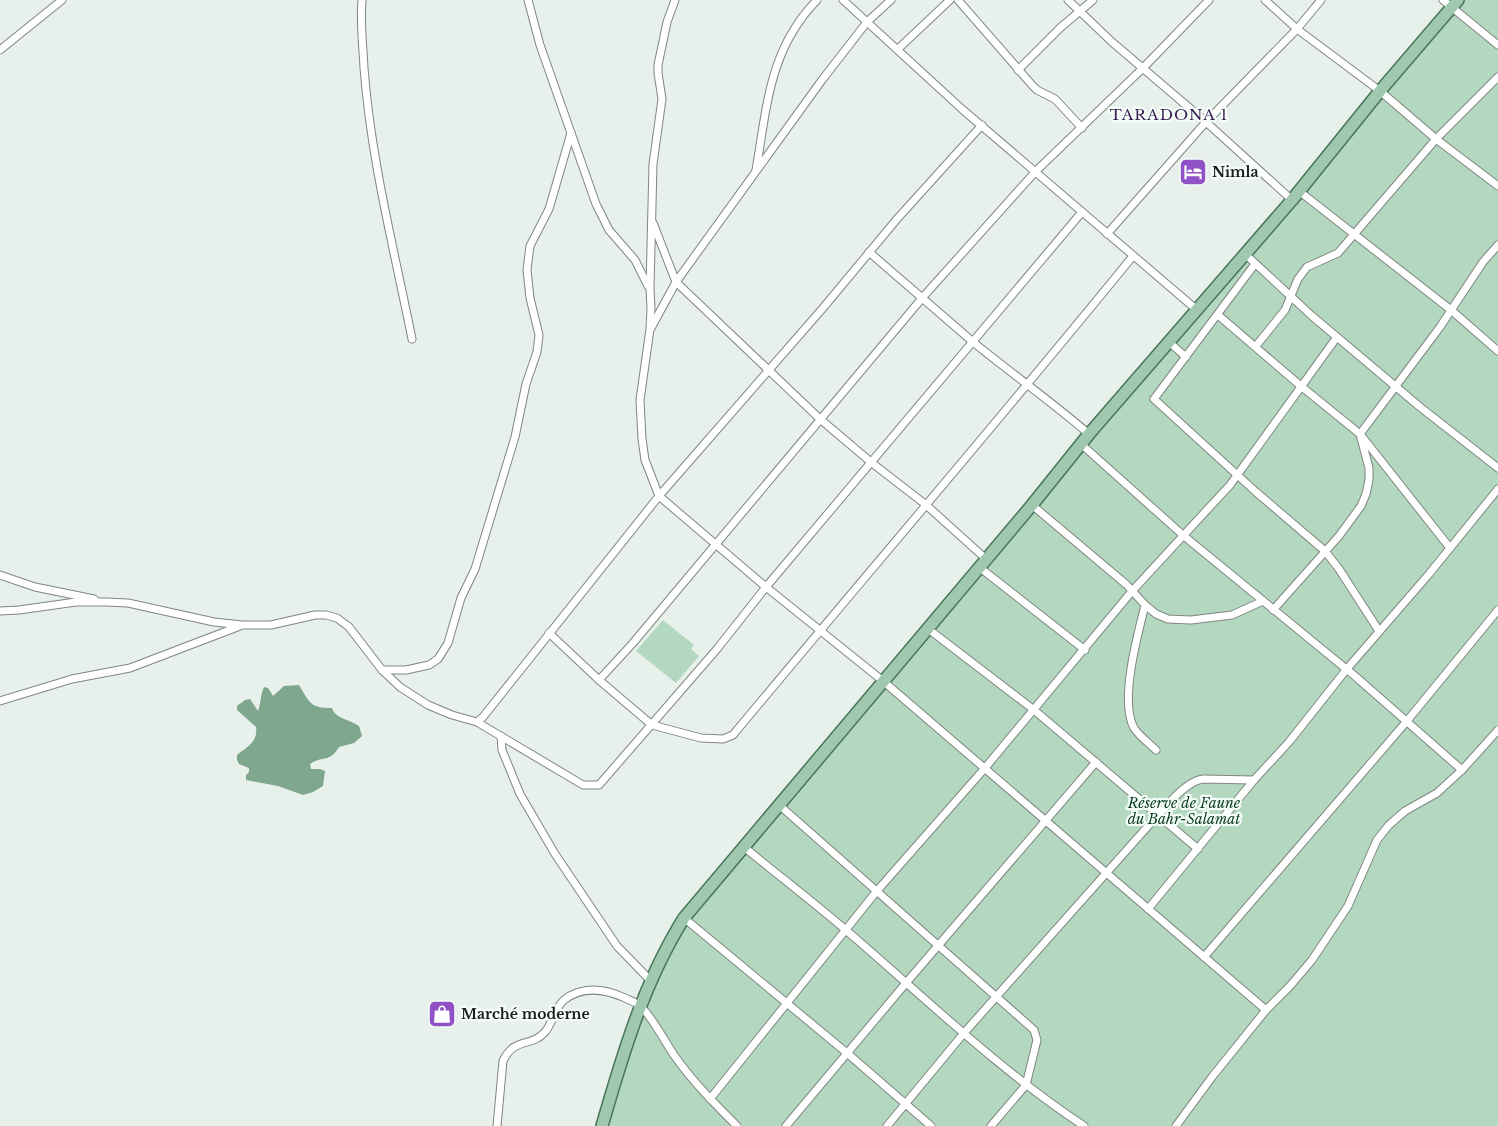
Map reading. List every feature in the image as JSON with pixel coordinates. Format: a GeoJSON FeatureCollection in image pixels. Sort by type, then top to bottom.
{"type":"FeatureCollection","features":[{"type":"Feature","properties":{"kind":"main road"},"geometry":{"type":"LineString","coordinates":[[602,1126],[618,1070],[640,1005],[670,939],[684,918],[778,804],[1032,505],[1089,434],[1295,195],[1451,2]]}},
{"type":"Feature","properties":{"kind":"street"},"geometry":{"type":"LineString","coordinates":[[0,50],[62,0]]}},
{"type":"Feature","properties":{"kind":"street"},"geometry":{"type":"LineString","coordinates":[[362,0],[360,16],[366,97],[380,186],[412,339]]}},
{"type":"Feature","properties":{"kind":"street"},"geometry":{"type":"LineString","coordinates":[[528,0],[540,44],[603,218],[609,230],[636,260],[650,288]]}},
{"type":"Feature","properties":{"kind":"street"},"geometry":{"type":"LineString","coordinates":[[675,0],[667,22],[658,65],[662,99],[653,164],[650,329],[640,400],[645,460],[659,496],[766,588],[883,681],[1266,1010]]}},
{"type":"Feature","properties":{"kind":"street"},"geometry":{"type":"LineString","coordinates":[[756,173],[769,93],[777,63],[795,28],[817,0]]}},
{"type":"Feature","properties":{"kind":"street"},"geometry":{"type":"LineString","coordinates":[[843,0],[963,110],[1197,310]]}},
{"type":"Feature","properties":{"kind":"street"},"geometry":{"type":"LineString","coordinates":[[650,329],[676,282],[822,80],[867,22],[891,0]]}},
{"type":"Feature","properties":{"kind":"street"},"geometry":{"type":"LineString","coordinates":[[898,49],[950,0]]}},
{"type":"Feature","properties":{"kind":"street"},"geometry":{"type":"LineString","coordinates":[[958,0],[1037,90],[1055,99],[1082,128]]}},
{"type":"Feature","properties":{"kind":"street"},"geometry":{"type":"LineString","coordinates":[[1068,0],[1112,42],[1295,195],[1355,235],[1451,310],[1498,351]]}},
{"type":"Feature","properties":{"kind":"street"},"geometry":{"type":"LineString","coordinates":[[1018,70],[1079,10],[1093,0]]}},
{"type":"Feature","properties":{"kind":"street"},"geometry":{"type":"LineString","coordinates":[[599,680],[633,643],[923,297],[1036,171],[1143,68],[1209,0]]}},
{"type":"Feature","properties":{"kind":"street"},"geometry":{"type":"LineString","coordinates":[[1265,0],[1297,28],[1380,91],[1436,139],[1498,186]]}},
{"type":"Feature","properties":{"kind":"street"},"geometry":{"type":"LineString","coordinates":[[1107,234],[1206,122],[1297,28],[1321,0]]}},
{"type":"Feature","properties":{"kind":"street"},"geometry":{"type":"LineString","coordinates":[[1451,2],[1498,45]]}},
{"type":"Feature","properties":{"kind":"street"},"geometry":{"type":"LineString","coordinates":[[1256,346],[1284,310],[1298,279],[1308,267],[1336,255],[1436,139],[1498,77]]}},
{"type":"Feature","properties":{"kind":"street"},"geometry":{"type":"LineString","coordinates":[[477,722],[483,717],[659,496],[869,252],[982,125]]}},
{"type":"Feature","properties":{"kind":"street"},"geometry":{"type":"LineString","coordinates":[[382,670],[406,670],[429,665],[438,659],[448,643],[461,598],[475,569],[515,437],[526,384],[537,352],[539,335],[530,298],[527,270],[530,246],[549,209],[571,133]]}},
{"type":"Feature","properties":{"kind":"street"},"geometry":{"type":"LineString","coordinates":[[0,610],[19,610],[76,602],[106,602],[128,604],[214,622],[242,625],[270,625],[315,615],[337,618],[348,626],[382,670],[400,687],[428,705],[452,715],[477,722],[583,785],[600,785],[717,649],[1082,212]]}},
{"type":"Feature","properties":{"kind":"street"},"geometry":{"type":"LineString","coordinates":[[652,218],[676,282],[820,419],[925,504],[983,563],[1085,650]]}},
{"type":"Feature","properties":{"kind":"street"},"geometry":{"type":"LineString","coordinates":[[1360,434],[1451,310],[1479,267],[1498,245]]}},
{"type":"Feature","properties":{"kind":"street"},"geometry":{"type":"LineString","coordinates":[[869,252],[973,342],[1089,434]]}},
{"type":"Feature","properties":{"kind":"street"},"geometry":{"type":"LineString","coordinates":[[1245,254],[1290,297],[1337,337],[1440,423],[1498,468]]}},
{"type":"Feature","properties":{"kind":"street"},"geometry":{"type":"LineString","coordinates":[[549,633],[599,680],[652,725],[702,738],[722,739],[733,734],[1028,384],[1133,256]]}},
{"type":"Feature","properties":{"kind":"street"},"geometry":{"type":"LineString","coordinates":[[1255,264],[1154,399],[1325,552],[1339,569],[1379,631]]}},
{"type":"Feature","properties":{"kind":"street"},"geometry":{"type":"LineString","coordinates":[[1218,314],[1302,387],[1360,434],[1450,548]]}},
{"type":"Feature","properties":{"kind":"street"},"geometry":{"type":"LineString","coordinates":[[710,1099],[876,892],[985,768],[1133,590],[1221,495],[1337,337]]}},
{"type":"Feature","properties":{"kind":"street"},"geometry":{"type":"LineString","coordinates":[[1170,342],[1186,357]]}},
{"type":"Feature","properties":{"kind":"street"},"geometry":{"type":"LineString","coordinates":[[1273,610],[1339,536],[1356,513],[1366,494],[1369,468],[1360,434]]}},
{"type":"Feature","properties":{"kind":"street"},"geometry":{"type":"LineString","coordinates":[[1081,444],[1184,536],[1407,720],[1462,770]]}},
{"type":"Feature","properties":{"kind":"street"},"geometry":{"type":"LineString","coordinates":[[1148,909],[1498,489]]}},
{"type":"Feature","properties":{"kind":"street"},"geometry":{"type":"LineString","coordinates":[[1032,505],[1133,590],[1145,605],[1156,614],[1168,619],[1191,620],[1232,615],[1263,601]]}},
{"type":"Feature","properties":{"kind":"street"},"geometry":{"type":"LineString","coordinates":[[0,575],[35,586],[106,602]]}},
{"type":"Feature","properties":{"kind":"street"},"geometry":{"type":"LineString","coordinates":[[1145,605],[1133,658],[1129,693],[1130,716],[1134,728],[1156,750]]}},
{"type":"Feature","properties":{"kind":"street"},"geometry":{"type":"LineString","coordinates":[[1204,957],[1407,720],[1498,610]]}},
{"type":"Feature","properties":{"kind":"street"},"geometry":{"type":"LineString","coordinates":[[0,701],[72,679],[130,668],[242,625]]}},
{"type":"Feature","properties":{"kind":"street"},"geometry":{"type":"LineString","coordinates":[[927,628],[1034,710],[1198,849]]}},
{"type":"Feature","properties":{"kind":"street"},"geometry":{"type":"LineString","coordinates":[[1176,1126],[1212,1077],[1266,1010],[1312,960],[1348,906],[1377,840],[1389,824],[1405,811],[1437,793],[1462,770],[1498,730]]}},
{"type":"Feature","properties":{"kind":"street"},"geometry":{"type":"LineString","coordinates":[[501,736],[502,750],[520,794],[555,854],[617,946],[650,980]]}},
{"type":"Feature","properties":{"kind":"street"},"geometry":{"type":"LineString","coordinates":[[786,1126],[1096,762]]}},
{"type":"Feature","properties":{"kind":"street"},"geometry":{"type":"LineString","coordinates":[[887,1126],[964,1033],[1157,816],[1188,784],[1203,778],[1254,780]]}},
{"type":"Feature","properties":{"kind":"street"},"geometry":{"type":"LineString","coordinates":[[778,804],[1034,1030],[1037,1040],[1026,1085],[991,1126]]}},
{"type":"Feature","properties":{"kind":"street"},"geometry":{"type":"LineString","coordinates":[[744,847],[846,930],[1026,1085],[1084,1126]]}},
{"type":"Feature","properties":{"kind":"street"},"geometry":{"type":"LineString","coordinates":[[684,918],[847,1053],[931,1126]]}},
{"type":"Feature","properties":{"kind":"street"},"geometry":{"type":"LineString","coordinates":[[497,1126],[503,1061],[507,1051],[517,1044],[532,1040],[546,1031],[555,1011],[564,1000],[580,991],[597,990],[615,994],[640,1005],[684,1068],[710,1099],[737,1126]]}},
{"type":"Feature","properties":{"kind":"green space","name":"Réserve de Faune du Bahr-Salamat"},"geometry":{"type":"Polygon","coordinates":[[[1458,0],[1498,0],[1498,1126],[602,1126],[670,939],[1458,0]]]}},
{"type":"Feature","properties":{"kind":"green space"},"geometry":{"type":"Polygon","coordinates":[[[663,620],[694,645],[691,649],[699,656],[676,683],[636,651],[663,620]]]}},
{"type":"Feature","properties":{"kind":"shaded area"},"geometry":{"type":"Polygon","coordinates":[[[299,685],[311,703],[319,707],[332,708],[339,717],[359,726],[362,736],[354,743],[339,747],[329,757],[310,764],[311,769],[325,771],[323,786],[303,795],[278,786],[246,780],[249,768],[239,764],[237,760],[237,755],[254,740],[256,727],[237,710],[237,706],[250,699],[258,711],[264,687],[268,688],[273,696],[284,686],[299,685]]]}},
{"type":"Feature","properties":{"kind":"place","name":"Nimla"},"geometry":{"type":"Point","coordinates":[1193,172]}},
{"type":"Feature","properties":{"kind":"place","name":"Marché moderne"},"geometry":{"type":"Point","coordinates":[442,1014]}},
{"type":"Feature","properties":{"kind":"district","name":"TARADONA 1"},"geometry":{"type":"Point","coordinates":[1169,115]}}]}
